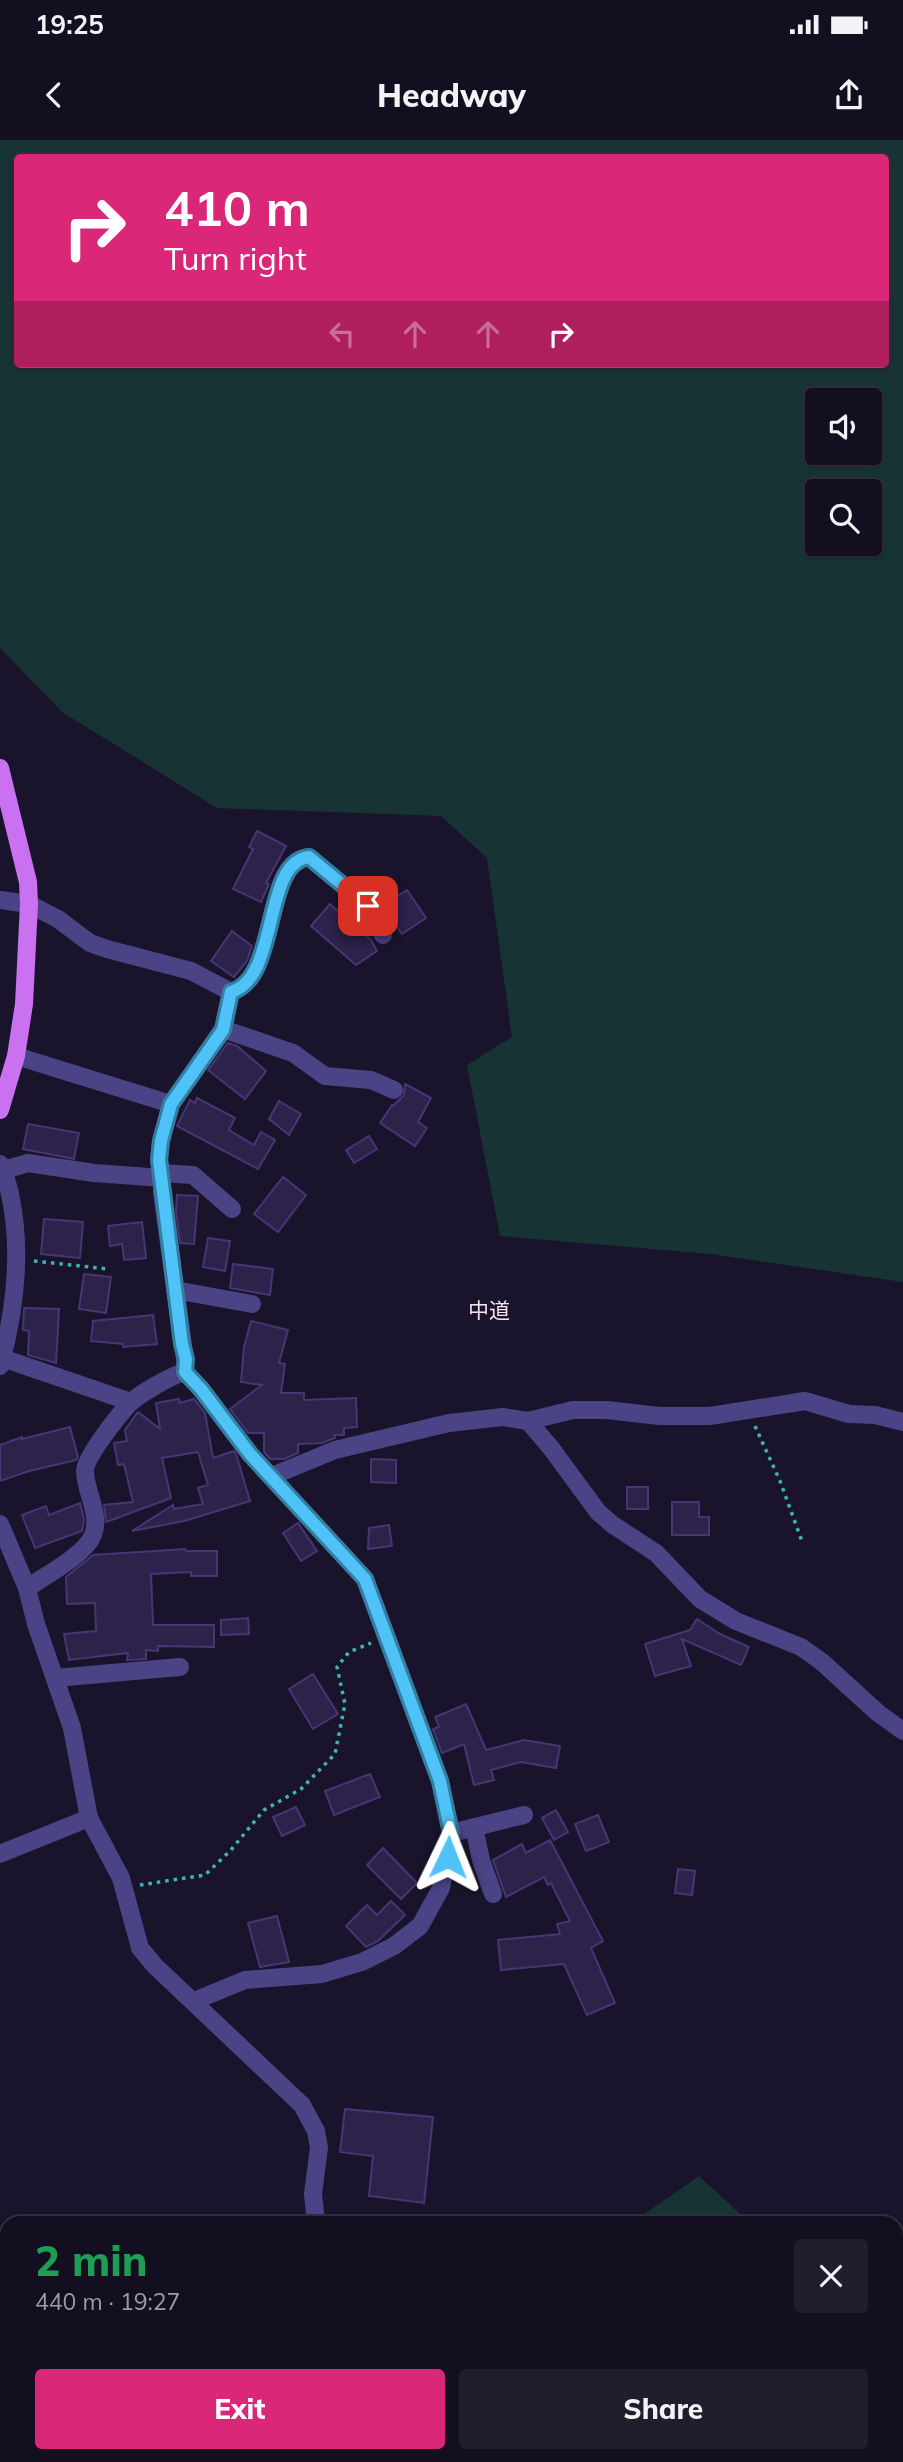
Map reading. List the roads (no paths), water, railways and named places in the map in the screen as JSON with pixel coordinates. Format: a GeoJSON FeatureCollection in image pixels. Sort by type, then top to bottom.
{"type":"FeatureCollection","features":[{"type":"Feature","properties":{"kind":"main road"},"geometry":{"type":"LineString","coordinates":[[0,768],[28,882],[29,904],[24,1004],[16,1056],[0,1110]]}},
{"type":"Feature","properties":{"kind":"street"},"geometry":{"type":"LineString","coordinates":[[0,900],[29,904],[58,919],[90,943],[191,971],[231,992],[239,990],[252,976],[265,947],[282,882],[293,866],[304,857],[309,857],[368,906],[383,935]]}},
{"type":"Feature","properties":{"kind":"street"},"geometry":{"type":"LineString","coordinates":[[194,2001],[245,1980],[322,1974],[362,1962],[394,1946],[420,1926],[441,1888],[451,1833],[440,1781],[365,1579],[250,1454],[185,1372],[186,1359],[162,1193],[159,1160],[161,1141],[171,1104],[223,1030],[231,992]]}},
{"type":"Feature","properties":{"kind":"street"},"geometry":{"type":"LineString","coordinates":[[223,1030],[293,1054],[325,1076],[371,1080],[394,1090]]}},
{"type":"Feature","properties":{"kind":"street"},"geometry":{"type":"LineString","coordinates":[[16,1056],[171,1104]]}},
{"type":"Feature","properties":{"kind":"street"},"geometry":{"type":"LineString","coordinates":[[131,1402],[1,1363],[11,1311],[16,1259],[13,1209],[2,1167],[28,1164],[94,1173],[193,1175],[232,1209]]}},
{"type":"Feature","properties":{"kind":"street"},"geometry":{"type":"LineString","coordinates":[[175,1290],[252,1304]]}},
{"type":"Feature","properties":{"kind":"street"},"geometry":{"type":"LineString","coordinates":[[27,1588],[82,1550],[93,1535],[95,1520],[85,1470],[94,1451],[131,1402],[185,1372]]}},
{"type":"Feature","properties":{"kind":"street"},"geometry":{"type":"LineString","coordinates":[[272,1476],[335,1450],[449,1423],[503,1417],[528,1421],[573,1410],[607,1410],[659,1416],[710,1416],[805,1401],[849,1414],[874,1415],[903,1422]]}},
{"type":"Feature","properties":{"kind":"street"},"geometry":{"type":"LineString","coordinates":[[528,1421],[598,1512],[656,1553],[700,1599],[736,1621],[801,1647],[903,1731]]}},
{"type":"Feature","properties":{"kind":"street"},"geometry":{"type":"LineString","coordinates":[[0,1524],[27,1588],[36,1624],[72,1728],[89,1818],[121,1878],[140,1948],[155,1966],[302,2105],[316,2131],[319,2148],[313,2194],[315,2216]]}},
{"type":"Feature","properties":{"kind":"street"},"geometry":{"type":"LineString","coordinates":[[55,1678],[180,1667]]}},
{"type":"Feature","properties":{"kind":"street"},"geometry":{"type":"LineString","coordinates":[[451,1833],[524,1815]]}},
{"type":"Feature","properties":{"kind":"street"},"geometry":{"type":"LineString","coordinates":[[0,1854],[89,1818]]}},
{"type":"Feature","properties":{"kind":"street"},"geometry":{"type":"LineString","coordinates":[[474,1827],[481,1860],[493,1894]]}},
{"type":"Feature","properties":{"kind":"district","name":"中道"},"geometry":{"type":"Point","coordinates":[489,1311]}}]}
